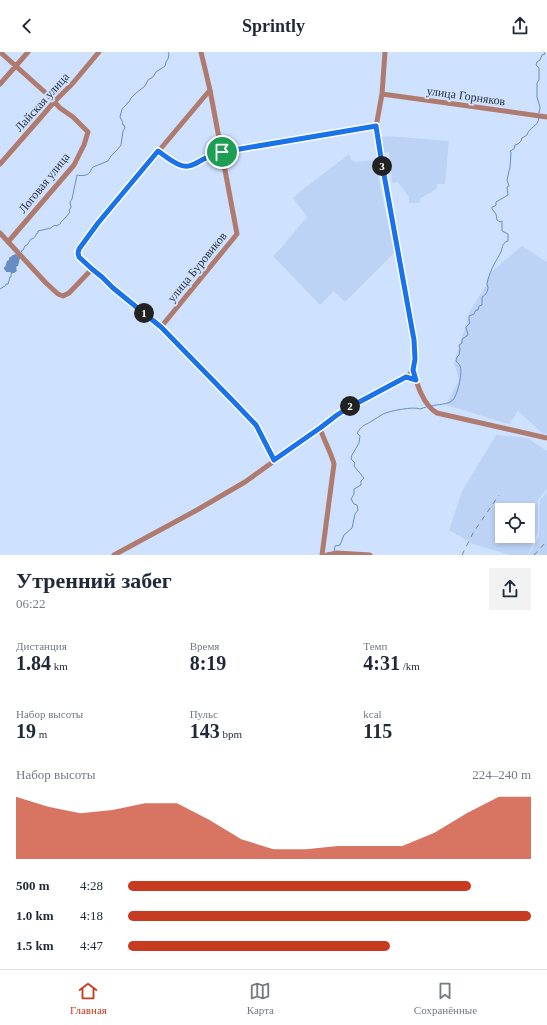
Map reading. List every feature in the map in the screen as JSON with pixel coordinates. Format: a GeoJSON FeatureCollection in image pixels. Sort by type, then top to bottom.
{"type":"FeatureCollection","features":[{"type":"Feature","properties":{"kind":"street"},"geometry":{"type":"LineString","coordinates":[[0,52],[54,102]]}},
{"type":"Feature","properties":{"kind":"street"},"geometry":{"type":"LineString","coordinates":[[0,84],[28,52]]}},
{"type":"Feature","properties":{"kind":"street","name":"Лайская улица"},"geometry":{"type":"LineString","coordinates":[[0,164],[99,52]]}},
{"type":"Feature","properties":{"kind":"street","name":"улица Буровиков"},"geometry":{"type":"LineString","coordinates":[[161,327],[237,234],[210,90],[201,52]]}},
{"type":"Feature","properties":{"kind":"street"},"geometry":{"type":"LineString","coordinates":[[385,52],[382,94],[376,126],[414,340],[415,359],[413,370],[416,380],[425,400],[432,410],[437,413],[547,438]]}},
{"type":"Feature","properties":{"kind":"street"},"geometry":{"type":"LineString","coordinates":[[210,90],[98,223],[79,249],[78,253],[79,257],[113,288],[161,327],[256,425],[274,460]]}},
{"type":"Feature","properties":{"kind":"street","name":"улица Горняков"},"geometry":{"type":"LineString","coordinates":[[382,94],[547,117]]}},
{"type":"Feature","properties":{"kind":"street","name":"Логовая улица"},"geometry":{"type":"LineString","coordinates":[[8,242],[74,165],[84,145],[88,132],[73,117],[54,102]]}},
{"type":"Feature","properties":{"kind":"street"},"geometry":{"type":"LineString","coordinates":[[158,151],[180,166],[188,167],[222,152],[376,126]]}},
{"type":"Feature","properties":{"kind":"street"},"geometry":{"type":"LineString","coordinates":[[0,233],[58,294],[64,296],[69,293],[92,269]]}},
{"type":"Feature","properties":{"kind":"street"},"geometry":{"type":"LineString","coordinates":[[115,555],[197,510],[244,482],[337,415],[406,377],[413,370]]}},
{"type":"Feature","properties":{"kind":"street"},"geometry":{"type":"LineString","coordinates":[[406,377],[416,380]]}},
{"type":"Feature","properties":{"kind":"street"},"geometry":{"type":"LineString","coordinates":[[320,428],[334,464],[324,555],[337,553],[370,555]]}},
{"type":"Feature","properties":{"kind":"shaded area"},"geometry":{"type":"Polygon","coordinates":[[[387,136],[449,141],[445,184],[437,184],[437,188],[431,193],[420,198],[420,203],[409,203],[409,197],[398,182],[392,183],[389,152],[382,153],[380,137],[387,136]]]}},
{"type":"Feature","properties":{"kind":"shaded area"},"geometry":{"type":"Polygon","coordinates":[[[349,154],[355,162],[375,160],[394,253],[345,302],[334,291],[320,305],[273,256],[307,217],[293,198],[349,154]]]}},
{"type":"Feature","properties":{"kind":"shaded area"},"geometry":{"type":"Polygon","coordinates":[[[522,246],[547,262],[547,434],[542,433],[518,411],[509,424],[446,405],[459,380],[454,363],[470,311],[485,287],[490,273],[522,246]]]}},
{"type":"Feature","properties":{"kind":"shaded area"},"geometry":{"type":"Polygon","coordinates":[[[16,254],[20,258],[16,268],[17,271],[11,274],[10,272],[6,272],[4,267],[9,258],[16,254]]]}},
{"type":"Feature","properties":{"kind":"shaded area"},"geometry":{"type":"Polygon","coordinates":[[[496,435],[529,439],[547,451],[547,489],[538,500],[538,531],[535,539],[535,503],[495,503],[495,543],[533,543],[528,555],[510,555],[473,544],[449,530],[462,491],[496,435]]]}},
{"type":"Feature","properties":{"kind":"shaded area"},"geometry":{"type":"Polygon","coordinates":[[[547,492],[547,555],[529,555],[539,536],[540,500],[547,492]]]}},
{"type":"Feature","properties":{"kind":"waterway"},"geometry":{"type":"LineString","coordinates":[[22,252],[21,251],[31,239],[36,236],[38,231],[60,224],[70,212],[70,202],[77,175],[82,176],[88,174],[93,167],[108,161],[121,145],[123,131],[125,128],[120,117],[122,109],[131,98],[145,86],[148,80],[165,66],[168,59],[168,52]]}},
{"type":"Feature","properties":{"kind":"waterway"},"geometry":{"type":"LineString","coordinates":[[539,113],[540,107],[537,97],[539,68],[536,65],[542,55],[545,54],[544,52]]}},
{"type":"Feature","properties":{"kind":"waterway"},"geometry":{"type":"LineString","coordinates":[[431,406],[451,402],[457,393],[461,373],[460,366],[456,361],[459,355],[459,345],[462,343],[462,339],[468,335],[466,327],[470,323],[469,316],[474,314],[476,310],[478,310],[479,306],[482,305],[482,297],[487,291],[490,272],[501,252],[503,245],[508,241],[508,234],[502,231],[502,221],[500,222],[497,220],[496,214],[492,207],[496,205],[496,202],[508,195],[507,187],[509,186],[507,180],[510,167],[510,151],[514,149],[515,145],[527,135],[537,123],[539,118]]}},
{"type":"Feature","properties":{"kind":"waterway"},"geometry":{"type":"LineString","coordinates":[[0,289],[8,284],[11,274]]}},
{"type":"Feature","properties":{"kind":"waterway"},"geometry":{"type":"LineString","coordinates":[[334,552],[335,546],[340,545],[344,535],[352,528],[355,514],[358,510],[357,505],[354,504],[351,499],[354,494],[354,489],[361,485],[361,481],[364,478],[354,466],[355,463],[351,459],[359,443],[360,436],[357,433],[361,428],[386,413],[402,409],[420,409],[426,407]]}},
{"type":"Feature","properties":{"kind":"railway"},"geometry":{"type":"LineString","coordinates":[[462,555],[473,533],[499,495]]}},
{"type":"Feature","properties":{"kind":"railway"},"geometry":{"type":"LineString","coordinates":[[534,555],[547,541]]}},
{"type":"Feature","properties":{"kind":"route"},"geometry":{"type":"LineString","coordinates":[[376,126],[414,340],[415,359],[413,370],[416,380],[406,377],[348,408],[274,460],[256,425],[161,327],[113,288],[79,257],[78,253],[79,249],[98,223],[158,151],[180,166],[188,167],[222,152],[376,126]]}}]}
